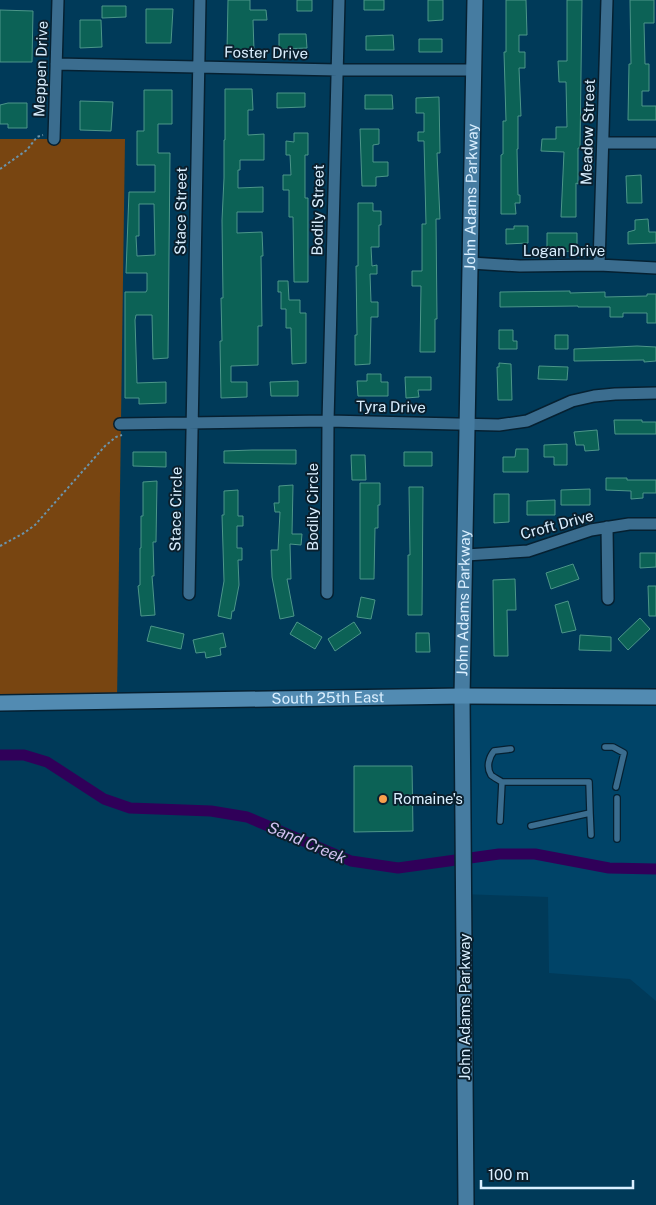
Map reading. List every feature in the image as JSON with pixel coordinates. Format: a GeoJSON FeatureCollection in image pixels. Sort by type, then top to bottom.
{"type":"FeatureCollection","features":[{"type":"Feature","properties":{"kind":"main road","name":"South 25th East"},"geometry":{"type":"LineString","coordinates":[[0,703],[462,696],[656,697]]}},
{"type":"Feature","properties":{"kind":"street","name":"Meppen Drive"},"geometry":{"type":"LineString","coordinates":[[48,137],[56,64],[58,0]]}},
{"type":"Feature","properties":{"kind":"street","name":"Stace Street"},"geometry":{"type":"LineString","coordinates":[[192,424],[200,0]]}},
{"type":"Feature","properties":{"kind":"street","name":"Bodily Street"},"geometry":{"type":"LineString","coordinates":[[328,421],[338,70],[338,0]]}},
{"type":"Feature","properties":{"kind":"street","name":"John Adams Parkway"},"geometry":{"type":"LineString","coordinates":[[466,1205],[462,696],[476,0]]}},
{"type":"Feature","properties":{"kind":"street","name":"Meadow Street"},"geometry":{"type":"LineString","coordinates":[[599,265],[607,0]]}},
{"type":"Feature","properties":{"kind":"street","name":"Foster Drive"},"geometry":{"type":"LineString","coordinates":[[56,64],[338,70],[474,70]]}},
{"type":"Feature","properties":{"kind":"street"},"geometry":{"type":"LineString","coordinates":[[603,143],[656,142]]}},
{"type":"Feature","properties":{"kind":"street","name":"Logan Drive"},"geometry":{"type":"LineString","coordinates":[[471,263],[520,266],[599,265],[656,268]]}},
{"type":"Feature","properties":{"kind":"street","name":"Tyra Drive"},"geometry":{"type":"LineString","coordinates":[[121,430],[192,424],[328,421],[499,425],[513,424],[542,415],[572,401],[615,394],[656,393]]}},
{"type":"Feature","properties":{"kind":"street","name":"Bodily Circle"},"geometry":{"type":"LineString","coordinates":[[327,593],[328,421]]}},
{"type":"Feature","properties":{"kind":"street","name":"Stace Circle"},"geometry":{"type":"LineString","coordinates":[[190,594],[192,424]]}},
{"type":"Feature","properties":{"kind":"street","name":"Croft Drive"},"geometry":{"type":"LineString","coordinates":[[466,555],[528,551],[591,530],[629,524],[656,524]]}},
{"type":"Feature","properties":{"kind":"street"},"geometry":{"type":"LineString","coordinates":[[607,527],[608,599]]}},
{"type":"Feature","properties":{"kind":"lane"},"geometry":{"type":"LineString","coordinates":[[606,747],[613,747],[624,753],[616,787]]}},
{"type":"Feature","properties":{"kind":"lane"},"geometry":{"type":"LineString","coordinates":[[511,749],[494,751],[489,756],[488,764],[491,775],[502,782],[589,782],[591,835]]}},
{"type":"Feature","properties":{"kind":"lane"},"geometry":{"type":"LineString","coordinates":[[500,821],[502,782]]}},
{"type":"Feature","properties":{"kind":"lane"},"geometry":{"type":"LineString","coordinates":[[617,798],[617,839]]}},
{"type":"Feature","properties":{"kind":"lane"},"geometry":{"type":"LineString","coordinates":[[531,826],[590,813]]}},
{"type":"Feature","properties":{"kind":"path"},"geometry":{"type":"LineString","coordinates":[[0,169],[27,150],[37,137],[48,137]]}},
{"type":"Feature","properties":{"kind":"path"},"geometry":{"type":"LineString","coordinates":[[0,546],[35,525],[121,430]]}},
{"type":"Feature","properties":{"kind":"shaded area"},"geometry":{"type":"Polygon","coordinates":[[[0,139],[125,139],[117,701],[0,703],[0,139]]]}},
{"type":"Feature","properties":{"kind":"shaded area"},"geometry":{"type":"Polygon","coordinates":[[[462,696],[656,697],[656,1001],[630,979],[549,973],[548,897],[461,894],[462,696]]]}},
{"type":"Feature","properties":{"kind":"building"},"geometry":{"type":"Polygon","coordinates":[[[228,0],[250,0],[250,10],[266,10],[267,20],[253,20],[254,51],[227,51],[228,0]]]}},
{"type":"Feature","properties":{"kind":"building"},"geometry":{"type":"Polygon","coordinates":[[[297,0],[312,0],[312,11],[297,11],[297,0]]]}},
{"type":"Feature","properties":{"kind":"building"},"geometry":{"type":"Polygon","coordinates":[[[364,0],[384,0],[384,10],[364,10],[364,0]]]}},
{"type":"Feature","properties":{"kind":"building"},"geometry":{"type":"Polygon","coordinates":[[[428,0],[443,0],[443,20],[428,21],[428,0]]]}},
{"type":"Feature","properties":{"kind":"building"},"geometry":{"type":"Polygon","coordinates":[[[506,0],[526,0],[527,35],[519,35],[519,52],[525,52],[525,68],[519,68],[521,116],[518,116],[517,149],[518,195],[520,195],[520,203],[515,203],[516,214],[501,214],[501,155],[503,154],[503,121],[506,121],[504,52],[506,52],[506,0]]]}},
{"type":"Feature","properties":{"kind":"building"},"geometry":{"type":"Polygon","coordinates":[[[567,0],[582,0],[580,148],[578,148],[576,217],[561,217],[564,152],[541,151],[542,139],[556,139],[556,127],[567,127],[566,82],[559,82],[558,61],[567,61],[567,0]]]}},
{"type":"Feature","properties":{"kind":"building"},"geometry":{"type":"Polygon","coordinates":[[[630,0],[654,0],[654,23],[644,23],[645,64],[649,64],[649,91],[642,91],[642,106],[656,106],[656,120],[628,120],[629,64],[631,64],[630,0]]]}},
{"type":"Feature","properties":{"kind":"building"},"geometry":{"type":"Polygon","coordinates":[[[102,6],[126,6],[126,17],[102,18],[102,6]]]}},
{"type":"Feature","properties":{"kind":"building"},"geometry":{"type":"Polygon","coordinates":[[[146,9],[173,9],[171,43],[146,43],[146,9]]]}},
{"type":"Feature","properties":{"kind":"building"},"geometry":{"type":"Polygon","coordinates":[[[0,10],[33,11],[32,62],[0,62],[0,10]]]}},
{"type":"Feature","properties":{"kind":"building"},"geometry":{"type":"Polygon","coordinates":[[[80,20],[101,20],[102,47],[80,48],[80,20]]]}},
{"type":"Feature","properties":{"kind":"building"},"geometry":{"type":"Polygon","coordinates":[[[279,34],[306,34],[307,48],[279,49],[279,34]]]}},
{"type":"Feature","properties":{"kind":"building"},"geometry":{"type":"Polygon","coordinates":[[[393,35],[394,50],[366,50],[366,36],[393,35]]]}},
{"type":"Feature","properties":{"kind":"building"},"geometry":{"type":"Polygon","coordinates":[[[419,39],[442,39],[442,52],[419,52],[419,39]]]}},
{"type":"Feature","properties":{"kind":"building"},"geometry":{"type":"Polygon","coordinates":[[[225,89],[252,89],[253,110],[248,110],[248,135],[264,134],[264,160],[240,160],[240,170],[238,170],[238,188],[263,187],[263,212],[237,212],[237,233],[262,232],[263,256],[261,256],[262,326],[258,326],[258,365],[231,366],[231,382],[247,382],[247,397],[221,398],[220,341],[222,341],[221,298],[223,298],[222,220],[225,89]]]}},
{"type":"Feature","properties":{"kind":"building"},"geometry":{"type":"Polygon","coordinates":[[[144,90],[172,90],[172,124],[158,124],[158,153],[170,153],[168,358],[153,359],[152,315],[136,315],[135,320],[137,383],[166,382],[166,403],[139,404],[139,398],[125,398],[125,292],[146,292],[147,290],[147,273],[126,273],[129,192],[155,192],[155,165],[137,165],[137,131],[144,131],[144,90]],[[139,204],[139,236],[136,236],[137,256],[155,255],[154,204],[139,204]]]}},
{"type":"Feature","properties":{"kind":"building"},"geometry":{"type":"Polygon","coordinates":[[[277,93],[305,93],[305,107],[277,108],[277,93]]]}},
{"type":"Feature","properties":{"kind":"building"},"geometry":{"type":"Polygon","coordinates":[[[365,95],[392,95],[393,109],[365,109],[365,95]]]}},
{"type":"Feature","properties":{"kind":"building"},"geometry":{"type":"Polygon","coordinates":[[[439,97],[440,153],[437,153],[440,219],[436,219],[437,319],[435,319],[435,352],[420,352],[421,286],[412,286],[412,271],[422,271],[422,224],[426,224],[424,141],[418,141],[418,132],[424,132],[424,113],[416,113],[416,98],[439,97]]]}},
{"type":"Feature","properties":{"kind":"building"},"geometry":{"type":"Polygon","coordinates":[[[80,101],[113,102],[111,131],[80,130],[80,101]]]}},
{"type":"Feature","properties":{"kind":"building"},"geometry":{"type":"Polygon","coordinates":[[[27,103],[27,128],[8,128],[8,124],[0,124],[0,105],[27,103]]]}},
{"type":"Feature","properties":{"kind":"building"},"geometry":{"type":"Polygon","coordinates":[[[360,129],[379,129],[379,144],[373,145],[373,162],[388,162],[388,176],[376,177],[376,186],[362,186],[360,129]]]}},
{"type":"Feature","properties":{"kind":"building"},"geometry":{"type":"Polygon","coordinates":[[[294,133],[308,133],[308,155],[305,155],[305,198],[308,198],[308,282],[294,282],[293,217],[289,217],[289,190],[283,190],[283,175],[291,175],[290,155],[286,155],[286,141],[294,142],[294,133]]]}},
{"type":"Feature","properties":{"kind":"building"},"geometry":{"type":"Polygon","coordinates":[[[641,175],[642,203],[627,203],[626,176],[641,175]]]}},
{"type":"Feature","properties":{"kind":"building"},"geometry":{"type":"Polygon","coordinates":[[[358,203],[373,203],[373,211],[381,211],[381,225],[379,225],[379,247],[371,247],[372,266],[377,265],[377,274],[370,274],[371,302],[378,302],[378,317],[371,317],[370,364],[355,365],[355,335],[357,335],[356,266],[358,266],[358,203]]]}},
{"type":"Feature","properties":{"kind":"building"},"geometry":{"type":"Polygon","coordinates":[[[648,219],[649,232],[656,232],[656,243],[628,244],[628,232],[635,230],[635,220],[648,219]]]}},
{"type":"Feature","properties":{"kind":"building"},"geometry":{"type":"Polygon","coordinates":[[[514,226],[528,226],[528,243],[506,244],[506,229],[514,229],[514,226]]]}},
{"type":"Feature","properties":{"kind":"building"},"geometry":{"type":"Polygon","coordinates":[[[547,233],[577,233],[577,251],[547,252],[547,233]]]}},
{"type":"Feature","properties":{"kind":"building"},"geometry":{"type":"Polygon","coordinates":[[[278,281],[288,281],[289,300],[300,300],[300,313],[306,313],[306,363],[292,364],[291,328],[286,328],[286,309],[281,309],[281,292],[278,292],[278,281]]]}},
{"type":"Feature","properties":{"kind":"building"},"geometry":{"type":"Polygon","coordinates":[[[570,291],[570,293],[605,292],[605,297],[656,294],[656,323],[647,323],[647,313],[623,313],[623,317],[610,317],[610,307],[500,307],[500,292],[570,291]]]}},
{"type":"Feature","properties":{"kind":"building"},"geometry":{"type":"Polygon","coordinates":[[[499,330],[513,330],[513,341],[517,341],[517,349],[499,349],[499,330]]]}},
{"type":"Feature","properties":{"kind":"building"},"geometry":{"type":"Polygon","coordinates":[[[555,335],[568,335],[568,349],[555,349],[555,335]]]}},
{"type":"Feature","properties":{"kind":"building"},"geometry":{"type":"Polygon","coordinates":[[[656,347],[656,361],[574,361],[574,349],[656,347]]]}},
{"type":"Feature","properties":{"kind":"building"},"geometry":{"type":"Polygon","coordinates":[[[499,363],[511,364],[512,400],[498,400],[497,367],[499,367],[499,363]]]}},
{"type":"Feature","properties":{"kind":"building"},"geometry":{"type":"Polygon","coordinates":[[[539,366],[568,367],[567,380],[538,379],[539,366]]]}},
{"type":"Feature","properties":{"kind":"building"},"geometry":{"type":"Polygon","coordinates":[[[367,374],[381,374],[381,382],[388,382],[388,396],[358,396],[357,381],[367,381],[367,374]]]}},
{"type":"Feature","properties":{"kind":"building"},"geometry":{"type":"Polygon","coordinates":[[[405,377],[431,377],[431,390],[418,390],[419,397],[406,398],[405,377]]]}},
{"type":"Feature","properties":{"kind":"building"},"geometry":{"type":"Polygon","coordinates":[[[298,381],[298,396],[271,396],[270,382],[298,381]]]}},
{"type":"Feature","properties":{"kind":"building"},"geometry":{"type":"Polygon","coordinates":[[[614,420],[656,422],[656,434],[615,434],[614,420]]]}},
{"type":"Feature","properties":{"kind":"building"},"geometry":{"type":"Polygon","coordinates":[[[597,430],[599,450],[585,451],[584,445],[576,445],[574,432],[597,430]]]}},
{"type":"Feature","properties":{"kind":"building"},"geometry":{"type":"Polygon","coordinates":[[[567,444],[567,465],[554,465],[554,457],[544,457],[544,445],[567,444]]]}},
{"type":"Feature","properties":{"kind":"building"},"geometry":{"type":"Polygon","coordinates":[[[516,449],[528,449],[528,472],[503,472],[503,457],[515,457],[516,449]]]}},
{"type":"Feature","properties":{"kind":"building"},"geometry":{"type":"Polygon","coordinates":[[[296,450],[296,464],[224,463],[224,451],[296,450]]]}},
{"type":"Feature","properties":{"kind":"building"},"geometry":{"type":"Polygon","coordinates":[[[133,452],[166,452],[166,467],[133,466],[133,452]]]}},
{"type":"Feature","properties":{"kind":"building"},"geometry":{"type":"Polygon","coordinates":[[[404,452],[432,452],[432,466],[404,466],[404,452]]]}},
{"type":"Feature","properties":{"kind":"building"},"geometry":{"type":"Polygon","coordinates":[[[351,455],[365,455],[366,480],[352,480],[351,455]]]}},
{"type":"Feature","properties":{"kind":"building"},"geometry":{"type":"Polygon","coordinates":[[[606,478],[656,480],[656,493],[643,493],[643,498],[631,499],[631,491],[606,490],[606,478]]]}},
{"type":"Feature","properties":{"kind":"building"},"geometry":{"type":"Polygon","coordinates":[[[157,481],[156,542],[153,542],[154,576],[152,576],[155,615],[141,616],[138,586],[140,585],[143,482],[157,481]]]}},
{"type":"Feature","properties":{"kind":"building"},"geometry":{"type":"Polygon","coordinates":[[[360,483],[380,483],[378,528],[375,528],[374,579],[360,579],[360,483]]]}},
{"type":"Feature","properties":{"kind":"building"},"geometry":{"type":"Polygon","coordinates":[[[293,485],[292,534],[302,534],[301,545],[290,544],[291,579],[287,579],[294,616],[280,619],[272,577],[271,550],[278,550],[280,512],[275,512],[274,503],[279,503],[279,486],[293,485]]]}},
{"type":"Feature","properties":{"kind":"building"},"geometry":{"type":"Polygon","coordinates":[[[409,487],[423,487],[422,615],[408,615],[408,555],[410,555],[409,487]]]}},
{"type":"Feature","properties":{"kind":"building"},"geometry":{"type":"Polygon","coordinates":[[[590,489],[590,505],[561,505],[561,490],[590,489]]]}},
{"type":"Feature","properties":{"kind":"building"},"geometry":{"type":"Polygon","coordinates":[[[238,490],[238,516],[243,516],[243,526],[237,526],[237,548],[242,548],[242,560],[238,560],[239,585],[231,619],[218,616],[224,581],[222,515],[224,515],[224,491],[238,490]]]}},
{"type":"Feature","properties":{"kind":"building"},"geometry":{"type":"Polygon","coordinates":[[[494,494],[509,494],[509,522],[494,523],[494,494]]]}},
{"type":"Feature","properties":{"kind":"building"},"geometry":{"type":"Polygon","coordinates":[[[555,500],[555,515],[527,515],[527,501],[555,500]]]}},
{"type":"Feature","properties":{"kind":"building"},"geometry":{"type":"Polygon","coordinates":[[[640,553],[656,553],[656,567],[640,568],[640,553]]]}},
{"type":"Feature","properties":{"kind":"building"},"geometry":{"type":"Polygon","coordinates":[[[573,564],[579,579],[551,589],[546,573],[573,564]]]}},
{"type":"Feature","properties":{"kind":"building"},"geometry":{"type":"Polygon","coordinates":[[[515,579],[516,610],[507,610],[508,656],[494,656],[493,580],[515,579]]]}},
{"type":"Feature","properties":{"kind":"building"},"geometry":{"type":"Polygon","coordinates":[[[648,586],[656,586],[656,616],[649,616],[648,586]]]}},
{"type":"Feature","properties":{"kind":"building"},"geometry":{"type":"Polygon","coordinates":[[[361,597],[375,600],[371,619],[357,617],[361,597]]]}},
{"type":"Feature","properties":{"kind":"building"},"geometry":{"type":"Polygon","coordinates":[[[568,601],[576,630],[562,633],[555,605],[568,601]]]}},
{"type":"Feature","properties":{"kind":"building"},"geometry":{"type":"Polygon","coordinates":[[[640,618],[650,629],[628,650],[618,639],[640,618]]]}},
{"type":"Feature","properties":{"kind":"building"},"geometry":{"type":"Polygon","coordinates":[[[297,622],[322,637],[315,649],[290,634],[297,622]]]}},
{"type":"Feature","properties":{"kind":"building"},"geometry":{"type":"Polygon","coordinates":[[[354,622],[361,633],[335,651],[328,639],[354,622]]]}},
{"type":"Feature","properties":{"kind":"building"},"geometry":{"type":"Polygon","coordinates":[[[151,626],[184,634],[181,649],[147,641],[151,626]]]}},
{"type":"Feature","properties":{"kind":"building"},"geometry":{"type":"Polygon","coordinates":[[[223,633],[226,647],[220,648],[221,655],[206,658],[205,652],[196,653],[193,640],[223,633]]]}},
{"type":"Feature","properties":{"kind":"building"},"geometry":{"type":"Polygon","coordinates":[[[416,633],[429,633],[430,652],[416,652],[416,633]]]}},
{"type":"Feature","properties":{"kind":"building"},"geometry":{"type":"Polygon","coordinates":[[[580,635],[611,637],[611,651],[579,650],[580,635]]]}},
{"type":"Feature","properties":{"kind":"building","name":"Romaine's"},"geometry":{"type":"Polygon","coordinates":[[[354,766],[412,766],[413,831],[354,832],[354,766]]]}},
{"type":"Feature","properties":{"kind":"waterway","name":"Sand Creek"},"geometry":{"type":"LineString","coordinates":[[0,755],[24,755],[47,762],[104,799],[130,808],[211,811],[247,817],[351,861],[398,868],[499,854],[535,854],[609,868],[656,869]]}},
{"type":"Feature","properties":{"kind":"place","name":"Romaine's"},"geometry":{"type":"Point","coordinates":[383,799]}}]}
